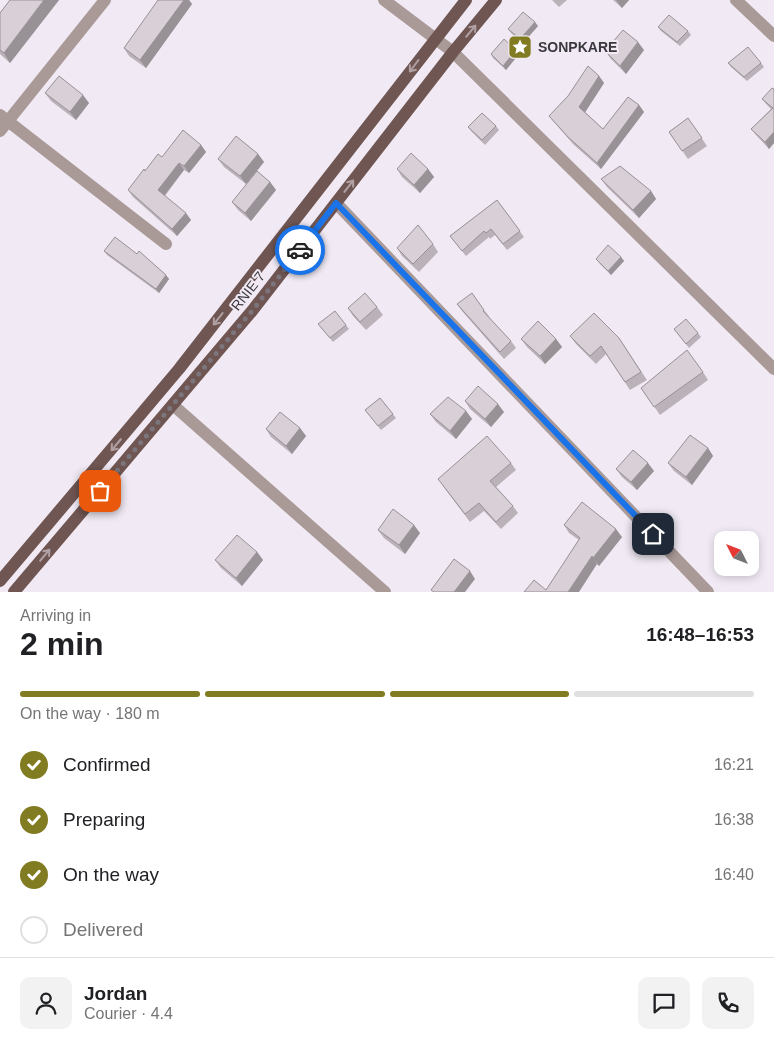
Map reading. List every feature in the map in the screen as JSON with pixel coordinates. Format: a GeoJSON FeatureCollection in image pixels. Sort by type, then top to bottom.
{"type":"FeatureCollection","features":[{"type":"Feature","properties":{"kind":"main road","name":"RNIE 7"},"geometry":{"type":"LineString","coordinates":[[0,582],[179,369],[466,0]]}},
{"type":"Feature","properties":{"kind":"main road","name":"RNIE 7"},"geometry":{"type":"LineString","coordinates":[[14,592],[252,311],[453,52],[496,0]]}},
{"type":"Feature","properties":{"kind":"street"},"geometry":{"type":"LineString","coordinates":[[0,131],[4,118],[105,0]]}},
{"type":"Feature","properties":{"kind":"street"},"geometry":{"type":"LineString","coordinates":[[384,0],[453,52],[774,369]]}},
{"type":"Feature","properties":{"kind":"street"},"geometry":{"type":"LineString","coordinates":[[736,0],[774,36]]}},
{"type":"Feature","properties":{"kind":"street"},"geometry":{"type":"LineString","coordinates":[[4,118],[166,244]]}},
{"type":"Feature","properties":{"kind":"street"},"geometry":{"type":"LineString","coordinates":[[336,203],[708,592]]}},
{"type":"Feature","properties":{"kind":"street"},"geometry":{"type":"LineString","coordinates":[[173,405],[385,592]]}},
{"type":"Feature","properties":{"kind":"building"},"geometry":{"type":"Polygon","coordinates":[[[10,0],[44,0],[4,53],[0,50],[0,13],[10,0]]]}},
{"type":"Feature","properties":{"kind":"building"},"geometry":{"type":"Polygon","coordinates":[[[158,0],[184,0],[140,60],[124,48],[158,0]]]}},
{"type":"Feature","properties":{"kind":"building"},"geometry":{"type":"Polygon","coordinates":[[[523,12],[535,22],[520,39],[508,29],[523,12]]]}},
{"type":"Feature","properties":{"kind":"building"},"geometry":{"type":"Polygon","coordinates":[[[669,15],[688,31],[677,42],[658,27],[669,15]]]}},
{"type":"Feature","properties":{"kind":"building"},"geometry":{"type":"Polygon","coordinates":[[[623,30],[638,42],[620,66],[605,51],[623,30]]]}},
{"type":"Feature","properties":{"kind":"building"},"geometry":{"type":"Polygon","coordinates":[[[504,39],[516,50],[503,66],[491,54],[504,39]]]}},
{"type":"Feature","properties":{"kind":"building"},"geometry":{"type":"Polygon","coordinates":[[[748,47],[761,63],[744,77],[728,63],[748,47]]]}},
{"type":"Feature","properties":{"kind":"building"},"geometry":{"type":"Polygon","coordinates":[[[588,66],[599,76],[579,107],[603,129],[628,97],[639,105],[597,163],[568,137],[549,116],[568,96],[588,66]]]}},
{"type":"Feature","properties":{"kind":"building"},"geometry":{"type":"Polygon","coordinates":[[[59,76],[83,95],[70,112],[45,93],[59,76]]]}},
{"type":"Feature","properties":{"kind":"building"},"geometry":{"type":"Polygon","coordinates":[[[772,88],[774,89],[774,132],[765,142],[751,129],[773,108],[762,99],[772,88]]]}},
{"type":"Feature","properties":{"kind":"building"},"geometry":{"type":"Polygon","coordinates":[[[482,113],[496,126],[482,140],[468,127],[482,113]]]}},
{"type":"Feature","properties":{"kind":"building"},"geometry":{"type":"Polygon","coordinates":[[[688,118],[702,138],[682,151],[669,132],[688,118]]]}},
{"type":"Feature","properties":{"kind":"building"},"geometry":{"type":"Polygon","coordinates":[[[183,130],[201,145],[184,166],[179,163],[158,190],[186,213],[172,229],[128,190],[158,154],[162,157],[183,130]]]}},
{"type":"Feature","properties":{"kind":"building"},"geometry":{"type":"Polygon","coordinates":[[[236,136],[258,154],[240,176],[218,159],[236,136]]]}},
{"type":"Feature","properties":{"kind":"building"},"geometry":{"type":"Polygon","coordinates":[[[411,153],[428,169],[414,185],[397,169],[411,153]]]}},
{"type":"Feature","properties":{"kind":"building"},"geometry":{"type":"Polygon","coordinates":[[[620,166],[651,191],[633,210],[601,179],[620,166]]]}},
{"type":"Feature","properties":{"kind":"building"},"geometry":{"type":"Polygon","coordinates":[[[257,171],[270,182],[245,213],[232,202],[257,171]]]}},
{"type":"Feature","properties":{"kind":"building"},"geometry":{"type":"Polygon","coordinates":[[[497,200],[520,231],[503,244],[491,229],[486,233],[484,231],[462,251],[450,236],[497,200]]]}},
{"type":"Feature","properties":{"kind":"building"},"geometry":{"type":"Polygon","coordinates":[[[418,225],[433,244],[413,264],[397,248],[418,225]]]}},
{"type":"Feature","properties":{"kind":"building"},"geometry":{"type":"Polygon","coordinates":[[[115,237],[137,254],[139,251],[166,275],[156,289],[104,251],[115,237]]]}},
{"type":"Feature","properties":{"kind":"building"},"geometry":{"type":"Polygon","coordinates":[[[608,245],[621,257],[608,271],[596,259],[608,245]]]}},
{"type":"Feature","properties":{"kind":"building"},"geometry":{"type":"Polygon","coordinates":[[[365,293],[377,307],[360,322],[348,308],[365,293]]]}},
{"type":"Feature","properties":{"kind":"building"},"geometry":{"type":"Polygon","coordinates":[[[472,293],[483,311],[511,341],[500,352],[457,304],[472,293]]]}},
{"type":"Feature","properties":{"kind":"building"},"geometry":{"type":"Polygon","coordinates":[[[335,311],[346,325],[330,338],[318,324],[335,311]]]}},
{"type":"Feature","properties":{"kind":"building"},"geometry":{"type":"Polygon","coordinates":[[[594,313],[619,338],[641,372],[625,382],[601,346],[590,356],[570,336],[594,313]]]}},
{"type":"Feature","properties":{"kind":"building"},"geometry":{"type":"Polygon","coordinates":[[[686,319],[698,333],[686,344],[674,329],[686,319]]]}},
{"type":"Feature","properties":{"kind":"building"},"geometry":{"type":"Polygon","coordinates":[[[538,321],[556,339],[540,356],[521,339],[538,321]]]}},
{"type":"Feature","properties":{"kind":"building"},"geometry":{"type":"Polygon","coordinates":[[[687,350],[703,372],[654,407],[641,388],[687,350]]]}},
{"type":"Feature","properties":{"kind":"building"},"geometry":{"type":"Polygon","coordinates":[[[478,386],[498,404],[485,419],[465,401],[478,386]]]}},
{"type":"Feature","properties":{"kind":"building"},"geometry":{"type":"Polygon","coordinates":[[[448,397],[466,411],[450,431],[430,414],[448,397]]]}},
{"type":"Feature","properties":{"kind":"building"},"geometry":{"type":"Polygon","coordinates":[[[380,398],[393,414],[378,426],[365,410],[380,398]]]}},
{"type":"Feature","properties":{"kind":"building"},"geometry":{"type":"Polygon","coordinates":[[[280,412],[300,428],[286,446],[266,429],[280,412]]]}},
{"type":"Feature","properties":{"kind":"building"},"geometry":{"type":"Polygon","coordinates":[[[690,435],[708,448],[686,477],[668,463],[690,435]]]}},
{"type":"Feature","properties":{"kind":"building"},"geometry":{"type":"Polygon","coordinates":[[[487,436],[511,463],[490,481],[513,506],[496,522],[479,503],[465,514],[438,479],[487,436]]]}},
{"type":"Feature","properties":{"kind":"building"},"geometry":{"type":"Polygon","coordinates":[[[633,450],[648,463],[631,482],[616,469],[633,450]]]}},
{"type":"Feature","properties":{"kind":"building"},"geometry":{"type":"Polygon","coordinates":[[[582,502],[616,529],[593,558],[592,556],[568,592],[524,592],[534,580],[546,590],[580,538],[564,525],[582,502]]]}},
{"type":"Feature","properties":{"kind":"building"},"geometry":{"type":"Polygon","coordinates":[[[393,509],[414,525],[399,545],[378,530],[393,509]]]}},
{"type":"Feature","properties":{"kind":"building"},"geometry":{"type":"Polygon","coordinates":[[[237,535],[257,552],[236,578],[215,560],[237,535]]]}},
{"type":"Feature","properties":{"kind":"building"},"geometry":{"type":"Polygon","coordinates":[[[454,559],[470,571],[454,592],[434,592],[431,590],[454,559]]]}},
{"type":"Feature","properties":{"kind":"way so far"},"geometry":{"type":"LineString","coordinates":[[100,491],[252,311],[300,250]]}},
{"type":"Feature","properties":{"kind":"place","name":"SONPKARE"},"geometry":{"type":"Point","coordinates":[520,47]}},
{"type":"Feature","properties":{"kind":"route"},"geometry":{"type":"LineString","coordinates":[[300,250],[336,203],[653,534]]}}]}
